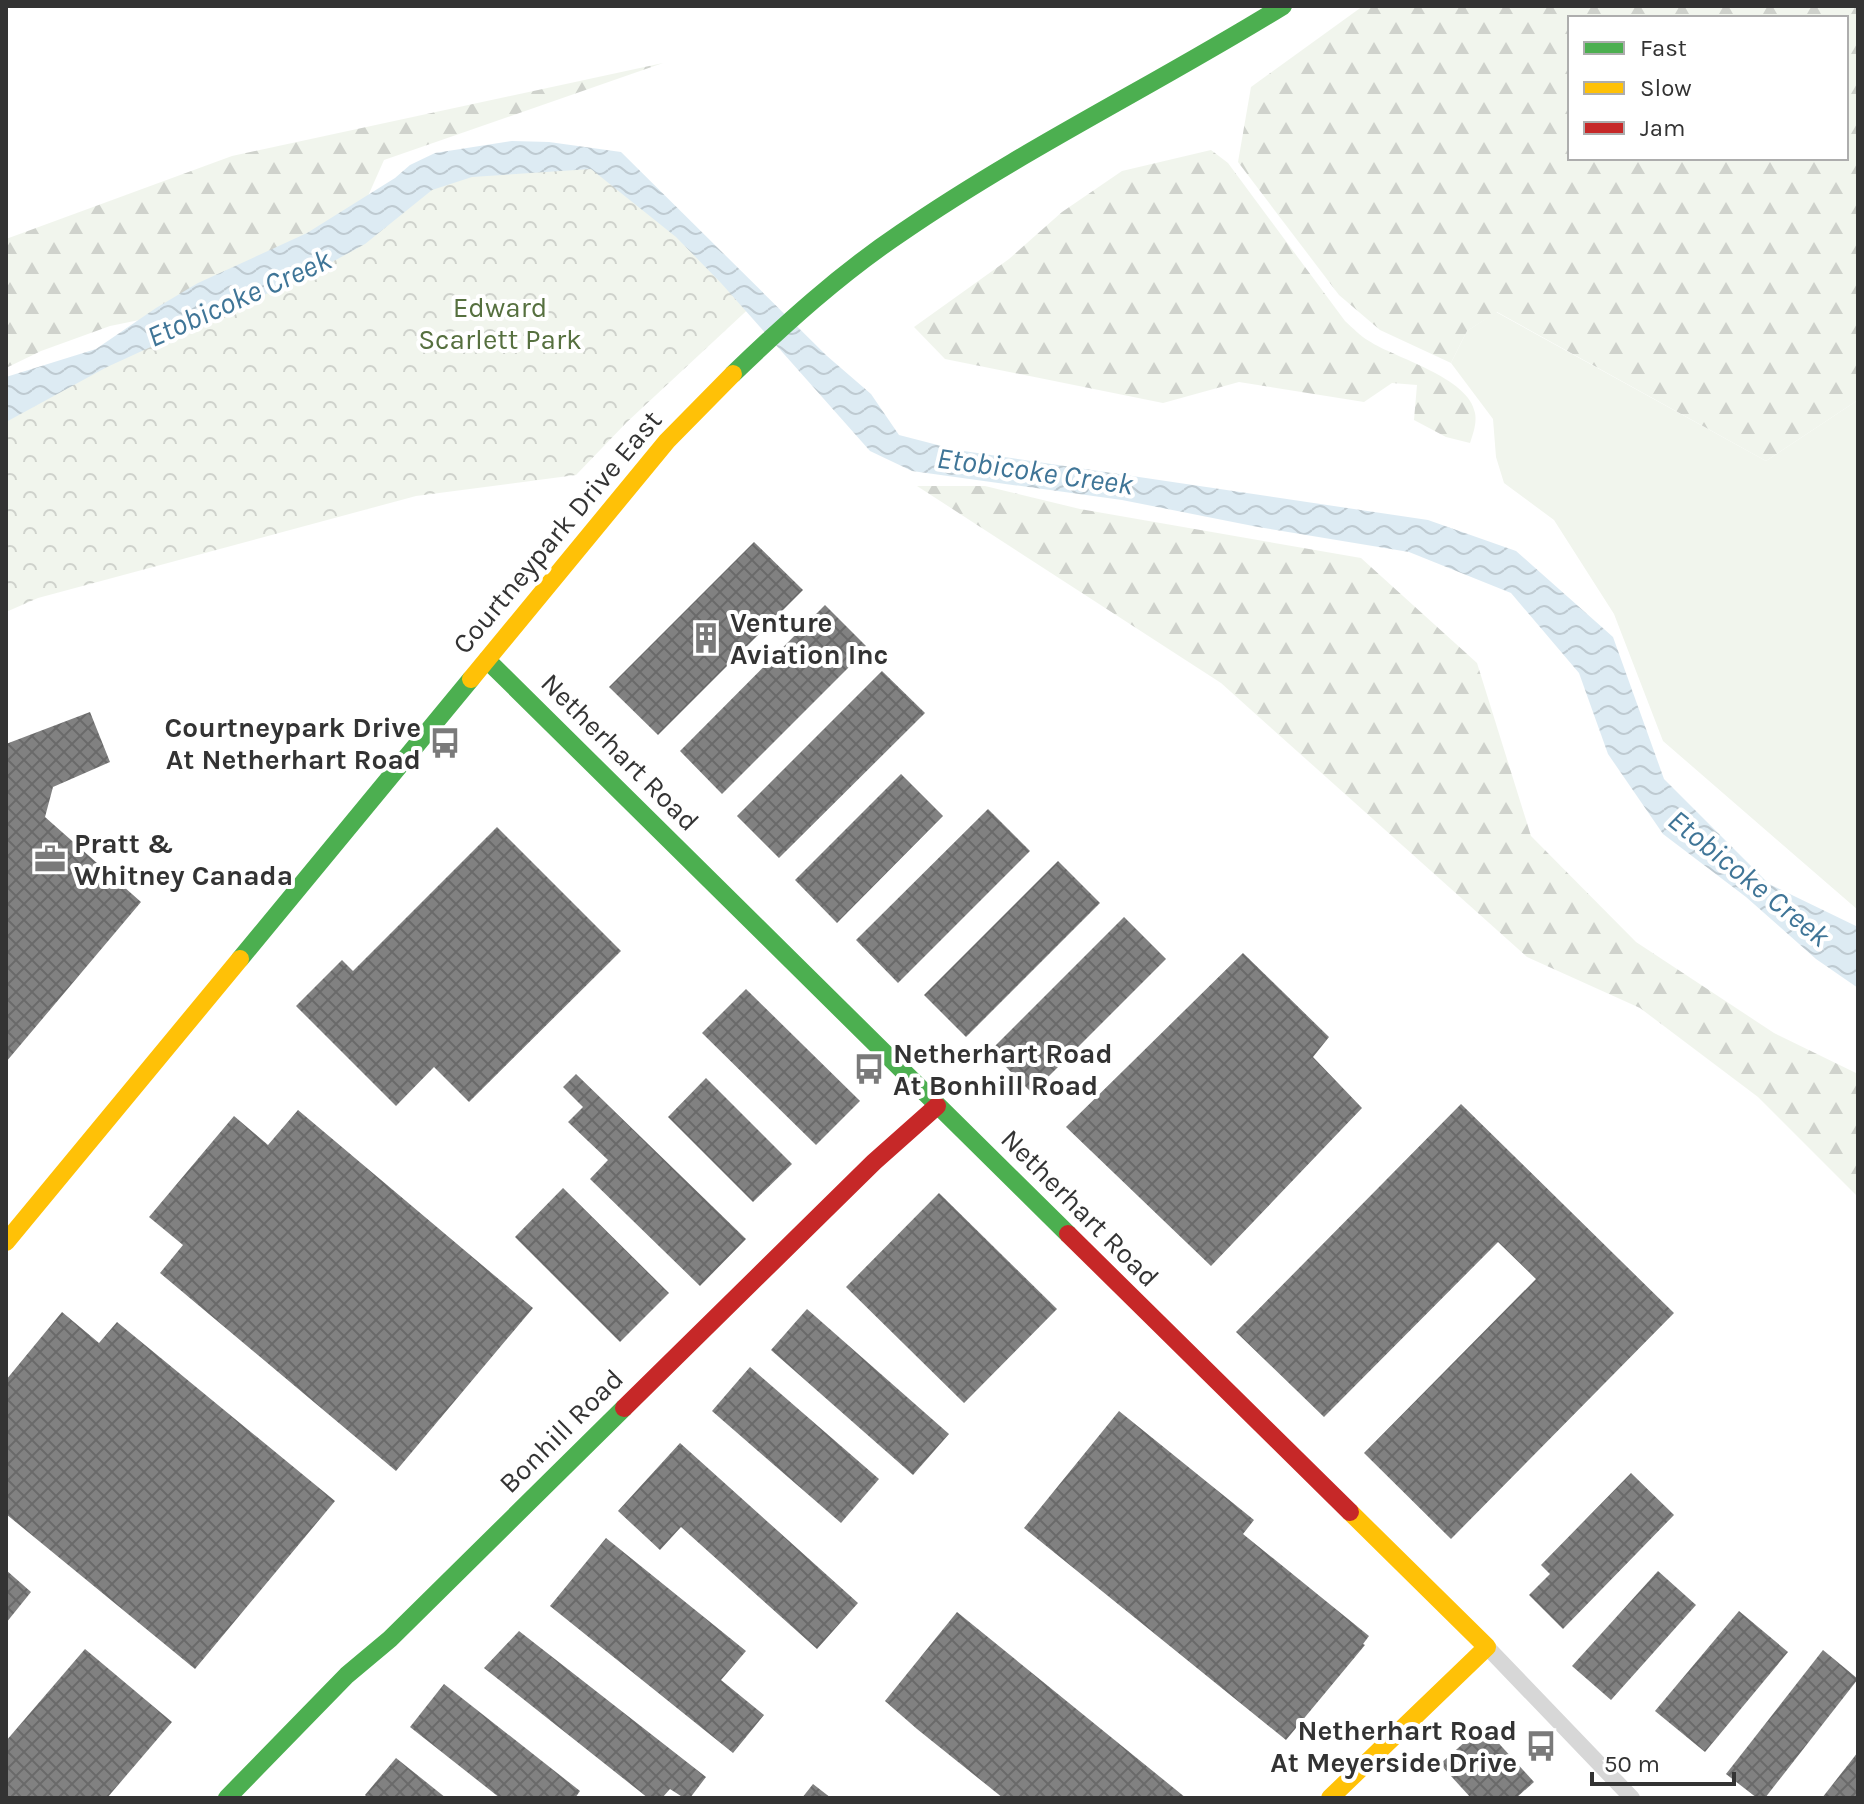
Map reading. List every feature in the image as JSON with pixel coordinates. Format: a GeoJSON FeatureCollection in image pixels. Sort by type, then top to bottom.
{"type":"FeatureCollection","features":[{"type":"Feature","properties":{"kind":"street","name":"Courtneypark Drive East"},"geometry":{"type":"LineString","coordinates":[[6,1242],[667,441],[763,344],[848,271],[895,238],[1007,167],[1214,51],[1283,6]]}},
{"type":"Feature","properties":{"kind":"street","name":"Netherhart Road"},"geometry":{"type":"LineString","coordinates":[[487,660],[1487,1647],[1632,1798]]}},
{"type":"Feature","properties":{"kind":"street","name":"Bonhill Road"},"geometry":{"type":"LineString","coordinates":[[227,1798],[347,1675],[390,1639],[874,1162],[937,1106]]}},
{"type":"Feature","properties":{"kind":"street"},"geometry":{"type":"LineString","coordinates":[[1330,1798],[1487,1647]]}},
{"type":"Feature","properties":{"kind":"green space"},"geometry":{"type":"Polygon","coordinates":[[[1363,6],[1858,6],[1858,400],[1766,461],[1497,312],[1467,331],[1451,363],[1380,330],[1339,295],[1238,162],[1251,87],[1363,6]]]}},
{"type":"Feature","properties":{"kind":"green space"},"geometry":{"type":"Polygon","coordinates":[[[663,63],[384,160],[360,214],[154,317],[110,326],[41,351],[6,368],[6,239],[232,156],[663,63]]]}},
{"type":"Feature","properties":{"kind":"green space"},"geometry":{"type":"Polygon","coordinates":[[[1211,150],[1228,163],[1345,321],[1369,341],[1445,379],[1470,400],[1475,417],[1470,443],[1446,437],[1414,420],[1417,385],[1392,383],[1364,402],[1239,382],[1163,403],[945,359],[914,327],[1009,259],[1062,212],[1122,171],[1211,150]]]}},
{"type":"Feature","properties":{"kind":"green space","name":"Edward Scarlett Park"},"geometry":{"type":"Polygon","coordinates":[[[594,158],[757,301],[627,422],[576,475],[416,496],[38,598],[6,612],[6,407],[425,176],[594,158]]]}},
{"type":"Feature","properties":{"kind":"green space"},"geometry":{"type":"Polygon","coordinates":[[[1496,312],[1766,461],[1858,400],[1858,910],[1663,741],[1614,614],[1554,520],[1504,483],[1496,457],[1493,419],[1451,363],[1467,331],[1496,312]]]}},
{"type":"Feature","properties":{"kind":"green space"},"geometry":{"type":"Polygon","coordinates":[[[917,486],[985,486],[1080,509],[1361,558],[1477,663],[1531,836],[1636,942],[1774,1033],[1858,1074],[1858,1197],[1758,1097],[1640,1008],[1527,957],[1221,683],[917,486]]]}},
{"type":"Feature","properties":{"kind":"water","name":"Etobicoke Creek"},"geometry":{"type":"Polygon","coordinates":[[[512,141],[549,142],[621,152],[827,356],[871,394],[899,435],[957,450],[1428,520],[1516,551],[1613,637],[1664,779],[1769,884],[1858,927],[1858,988],[1816,959],[1746,897],[1663,834],[1608,754],[1579,673],[1511,593],[1409,552],[1122,500],[912,471],[870,451],[721,283],[676,237],[591,169],[472,177],[432,190],[365,244],[312,273],[107,367],[6,422],[6,377],[96,349],[198,283],[307,233],[395,178],[410,165],[435,153],[512,141]]]}},
{"type":"Feature","properties":{"kind":"building","name":"Venture Aviation Inc"},"geometry":{"type":"Polygon","coordinates":[[[754,542],[803,590],[658,735],[609,687],[754,542]]]}},
{"type":"Feature","properties":{"kind":"building"},"geometry":{"type":"Polygon","coordinates":[[[825,605],[868,648],[722,794],[680,751],[825,605]]]}},
{"type":"Feature","properties":{"kind":"building"},"geometry":{"type":"Polygon","coordinates":[[[882,671],[925,713],[779,858],[737,816],[882,671]]]}},
{"type":"Feature","properties":{"kind":"building","name":"Pratt & Whitney Canada"},"geometry":{"type":"Polygon","coordinates":[[[90,712],[110,762],[53,787],[45,817],[141,902],[6,1062],[6,744],[90,712]]]}},
{"type":"Feature","properties":{"kind":"building"},"geometry":{"type":"Polygon","coordinates":[[[901,774],[943,816],[837,923],[795,880],[901,774]]]}},
{"type":"Feature","properties":{"kind":"building"},"geometry":{"type":"Polygon","coordinates":[[[988,809],[1030,851],[898,983],[856,940],[988,809]]]}},
{"type":"Feature","properties":{"kind":"building"},"geometry":{"type":"Polygon","coordinates":[[[497,827],[621,951],[469,1102],[434,1067],[396,1106],[296,1006],[342,960],[353,971],[497,827]]]}},
{"type":"Feature","properties":{"kind":"building"},"geometry":{"type":"Polygon","coordinates":[[[1058,861],[1100,903],[966,1037],[924,995],[1058,861]]]}},
{"type":"Feature","properties":{"kind":"building"},"geometry":{"type":"Polygon","coordinates":[[[1124,917],[1166,959],[1032,1093],[990,1051],[1124,917]]]}},
{"type":"Feature","properties":{"kind":"building"},"geometry":{"type":"Polygon","coordinates":[[[1243,953],[1329,1037],[1313,1057],[1362,1108],[1211,1266],[1066,1127],[1243,953]]]}},
{"type":"Feature","properties":{"kind":"building"},"geometry":{"type":"Polygon","coordinates":[[[746,989],[860,1101],[816,1145],[702,1033],[746,989]]]}},
{"type":"Feature","properties":{"kind":"building"},"geometry":{"type":"Polygon","coordinates":[[[576,1074],[746,1239],[700,1286],[590,1179],[608,1160],[568,1122],[583,1107],[563,1087],[576,1074]]]}},
{"type":"Feature","properties":{"kind":"building"},"geometry":{"type":"Polygon","coordinates":[[[706,1078],[792,1164],[753,1202],[668,1117],[706,1078]]]}},
{"type":"Feature","properties":{"kind":"building"},"geometry":{"type":"Polygon","coordinates":[[[1461,1104],[1674,1313],[1451,1539],[1364,1453],[1536,1279],[1498,1242],[1324,1417],[1236,1332],[1461,1104]]]}},
{"type":"Feature","properties":{"kind":"building"},"geometry":{"type":"Polygon","coordinates":[[[298,1110],[533,1308],[396,1471],[160,1273],[183,1245],[149,1217],[234,1116],[268,1145],[298,1110]]]}},
{"type":"Feature","properties":{"kind":"building"},"geometry":{"type":"Polygon","coordinates":[[[563,1188],[669,1293],[620,1342],[515,1237],[563,1188]]]}},
{"type":"Feature","properties":{"kind":"building"},"geometry":{"type":"Polygon","coordinates":[[[939,1193],[1057,1309],[964,1403],[846,1287],[939,1193]]]}},
{"type":"Feature","properties":{"kind":"building"},"geometry":{"type":"Polygon","coordinates":[[[807,1309],[949,1434],[913,1475],[771,1350],[807,1309]]]}},
{"type":"Feature","properties":{"kind":"building"},"geometry":{"type":"Polygon","coordinates":[[[62,1312],[99,1343],[117,1322],[335,1501],[195,1669],[6,1514],[6,1380],[62,1312]]]}},
{"type":"Feature","properties":{"kind":"building"},"geometry":{"type":"Polygon","coordinates":[[[750,1367],[879,1479],[841,1523],[712,1411],[750,1367]]]}},
{"type":"Feature","properties":{"kind":"building"},"geometry":{"type":"Polygon","coordinates":[[[1119,1411],[1254,1520],[1243,1534],[1369,1636],[1365,1645],[1286,1740],[1024,1528],[1119,1411]]]}},
{"type":"Feature","properties":{"kind":"building"},"geometry":{"type":"Polygon","coordinates":[[[680,1443],[858,1603],[817,1649],[681,1527],[660,1550],[618,1511],[680,1443]]]}},
{"type":"Feature","properties":{"kind":"building"},"geometry":{"type":"Polygon","coordinates":[[[1631,1473],[1674,1515],[1563,1629],[1529,1595],[1550,1574],[1541,1565],[1631,1473]]]}},
{"type":"Feature","properties":{"kind":"building"},"geometry":{"type":"Polygon","coordinates":[[[606,1538],[746,1651],[721,1680],[764,1715],[733,1753],[550,1606],[606,1538]]]}},
{"type":"Feature","properties":{"kind":"building"},"geometry":{"type":"Polygon","coordinates":[[[6,1570],[31,1592],[6,1623],[6,1570]]]}},
{"type":"Feature","properties":{"kind":"building"},"geometry":{"type":"Polygon","coordinates":[[[1658,1571],[1696,1605],[1611,1700],[1572,1666],[1658,1571]]]}},
{"type":"Feature","properties":{"kind":"building"},"geometry":{"type":"Polygon","coordinates":[[[1739,1611],[1788,1652],[1705,1752],[1655,1711],[1739,1611]]]}},
{"type":"Feature","properties":{"kind":"building"},"geometry":{"type":"Polygon","coordinates":[[[957,1612],[1186,1798],[1003,1798],[917,1729],[885,1701],[957,1612]]]}},
{"type":"Feature","properties":{"kind":"building"},"geometry":{"type":"Polygon","coordinates":[[[519,1631],[706,1777],[690,1798],[684,1798],[670,1789],[662,1798],[648,1798],[484,1668],[519,1631]]]}},
{"type":"Feature","properties":{"kind":"building"},"geometry":{"type":"Polygon","coordinates":[[[85,1649],[172,1722],[107,1798],[6,1798],[6,1741],[85,1649]]]}},
{"type":"Feature","properties":{"kind":"building"},"geometry":{"type":"Polygon","coordinates":[[[1823,1650],[1858,1679],[1765,1798],[1757,1798],[1726,1774],[1823,1650]]]}},
{"type":"Feature","properties":{"kind":"building"},"geometry":{"type":"Polygon","coordinates":[[[444,1684],[580,1791],[575,1798],[500,1798],[410,1727],[444,1684]]]}},
{"type":"Feature","properties":{"kind":"building"},"geometry":{"type":"Polygon","coordinates":[[[1483,1726],[1534,1782],[1516,1798],[1471,1798],[1440,1764],[1483,1726]]]}},
{"type":"Feature","properties":{"kind":"building"},"geometry":{"type":"Polygon","coordinates":[[[1858,1752],[1858,1798],[1822,1798],[1858,1752]]]}},
{"type":"Feature","properties":{"kind":"building"},"geometry":{"type":"Polygon","coordinates":[[[396,1758],[446,1798],[368,1798],[365,1795],[396,1758]]]}},
{"type":"Feature","properties":{"kind":"building"},"geometry":{"type":"Polygon","coordinates":[[[813,1784],[831,1798],[802,1798],[813,1784]]]}},
{"type":"Feature","properties":{"kind":"traffic: fast"},"geometry":{"type":"LineString","coordinates":[[733,374],[856,265],[947,202],[1283,6]]}},
{"type":"Feature","properties":{"kind":"traffic: fast"},"geometry":{"type":"LineString","coordinates":[[487,660],[1068,1234]]}},
{"type":"Feature","properties":{"kind":"traffic: fast"},"geometry":{"type":"LineString","coordinates":[[240,959],[471,679]]}},
{"type":"Feature","properties":{"kind":"traffic: fast"},"geometry":{"type":"LineString","coordinates":[[227,1798],[347,1675],[390,1639],[624,1408]]}},
{"type":"Feature","properties":{"kind":"traffic: slow"},"geometry":{"type":"LineString","coordinates":[[471,679],[667,441],[733,374]]}},
{"type":"Feature","properties":{"kind":"traffic: slow"},"geometry":{"type":"LineString","coordinates":[[6,1242],[240,959]]}},
{"type":"Feature","properties":{"kind":"traffic: slow"},"geometry":{"type":"LineString","coordinates":[[1330,1798],[1487,1647],[1350,1512]]}},
{"type":"Feature","properties":{"kind":"traffic: jam"},"geometry":{"type":"LineString","coordinates":[[624,1408],[874,1162],[937,1106]]}},
{"type":"Feature","properties":{"kind":"traffic: jam"},"geometry":{"type":"LineString","coordinates":[[1068,1234],[1350,1512]]}},
{"type":"Feature","properties":{"kind":"place","name":"Venture Aviation Inc"},"geometry":{"type":"Point","coordinates":[706,638]}},
{"type":"Feature","properties":{"kind":"place","name":"Courtneypark Drive At Netherhart Road"},"geometry":{"type":"Point","coordinates":[445,743]}},
{"type":"Feature","properties":{"kind":"place","name":"Pratt & Whitney Canada"},"geometry":{"type":"Point","coordinates":[50,859]}},
{"type":"Feature","properties":{"kind":"place","name":"Netherhart Road At Bonhill Road"},"geometry":{"type":"Point","coordinates":[869,1069]}},
{"type":"Feature","properties":{"kind":"place","name":"Netherhart Road At Meyerside Drive"},"geometry":{"type":"Point","coordinates":[1541,1746]}}]}
